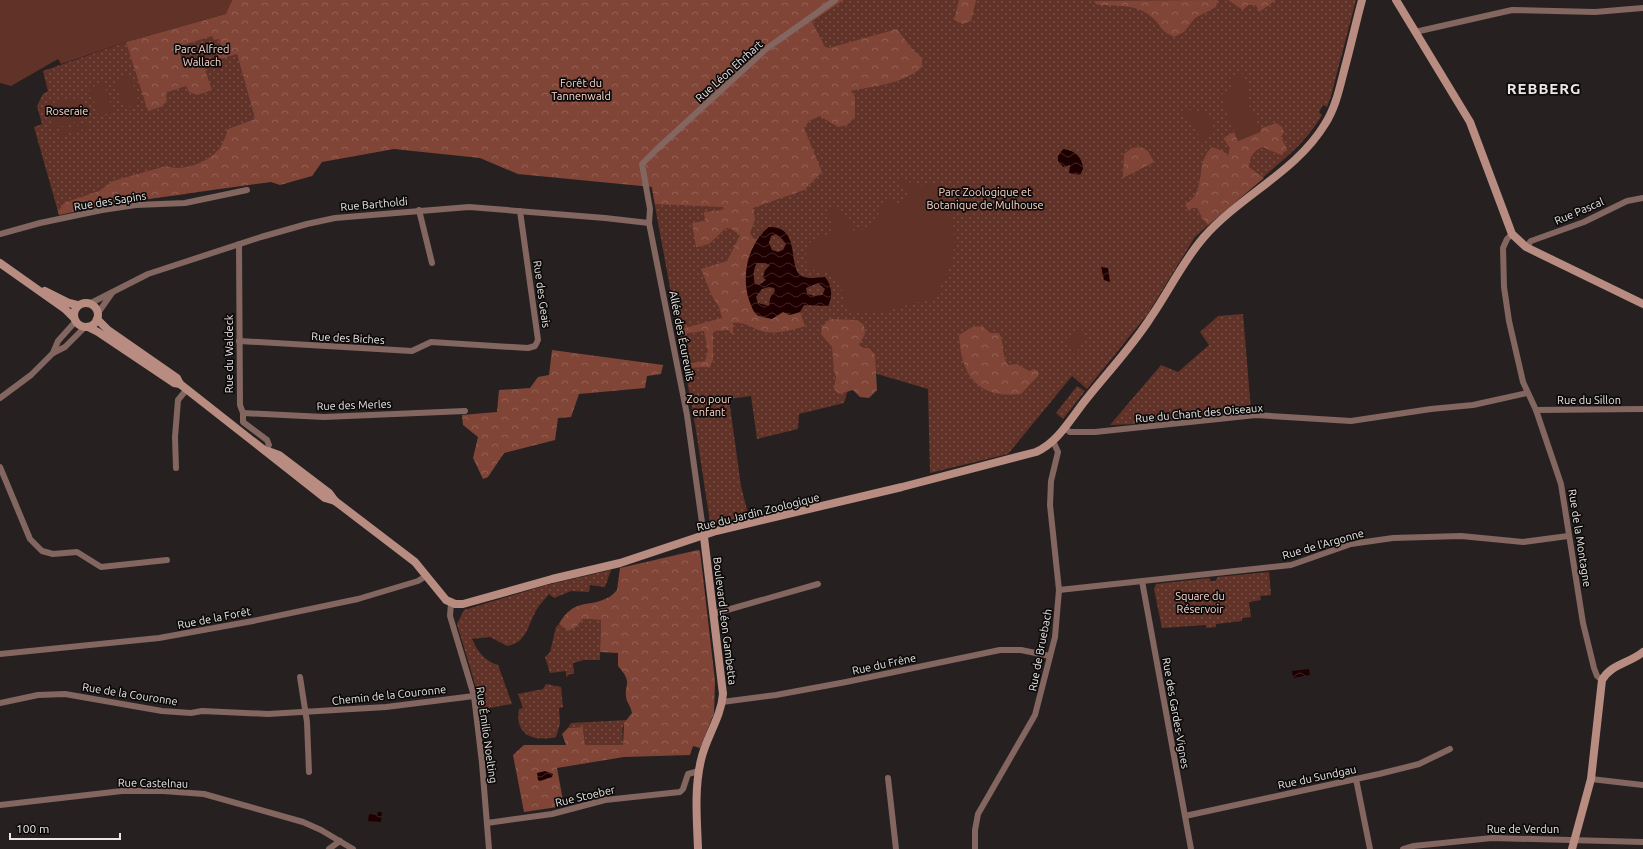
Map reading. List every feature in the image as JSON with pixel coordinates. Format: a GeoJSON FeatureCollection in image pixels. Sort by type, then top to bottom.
{"type":"FeatureCollection","features":[{"type":"Feature","properties":{"kind":"main road","name":"Rue du Jardin Zoologique"},"geometry":{"type":"LineString","coordinates":[[451,603],[463,604],[552,578],[620,563],[704,537],[716,531],[902,487],[1042,449],[1053,441],[1064,428],[1144,328],[1201,240],[1223,218],[1271,180],[1298,156],[1321,130],[1330,115],[1337,96],[1362,0]]}},
{"type":"Feature","properties":{"kind":"main road"},"geometry":{"type":"LineString","coordinates":[[1396,0],[1470,122],[1512,234],[1526,247],[1643,304]]}},
{"type":"Feature","properties":{"kind":"main road"},"geometry":{"type":"LineString","coordinates":[[0,263],[38,289],[74,319],[86,327],[98,332],[174,383],[184,387]]}},
{"type":"Feature","properties":{"kind":"main road"},"geometry":{"type":"LineString","coordinates":[[38,289],[55,295],[69,303],[77,305],[84,302],[91,304],[96,308],[98,316],[108,330],[177,378],[184,387],[266,450],[276,461],[325,498],[335,502],[415,562],[444,598],[451,603]]}},
{"type":"Feature","properties":{"kind":"main road"},"geometry":{"type":"LineString","coordinates":[[74,319],[74,311],[77,305]]}},
{"type":"Feature","properties":{"kind":"main road"},"geometry":{"type":"LineString","coordinates":[[86,327],[94,324],[98,316]]}},
{"type":"Feature","properties":{"kind":"main road","name":"Boulevard Léon Gambetta"},"geometry":{"type":"LineString","coordinates":[[698,849],[697,810],[699,771],[702,758],[722,702],[723,686],[704,537]]}},
{"type":"Feature","properties":{"kind":"main road"},"geometry":{"type":"LineString","coordinates":[[1572,849],[1591,779],[1602,680],[1611,668],[1637,657],[1643,652]]}},
{"type":"Feature","properties":{"kind":"street","name":"Rue Léon Ehrhart"},"geometry":{"type":"LineString","coordinates":[[642,164],[766,50],[835,0]]}},
{"type":"Feature","properties":{"kind":"street"},"geometry":{"type":"LineString","coordinates":[[1416,32],[1512,10],[1595,12],[1643,8]]}},
{"type":"Feature","properties":{"kind":"street","name":"Allée des Écureuils"},"geometry":{"type":"LineString","coordinates":[[642,164],[650,209],[649,223],[687,415],[704,537]]}},
{"type":"Feature","properties":{"kind":"street","name":"Rue des Sapins"},"geometry":{"type":"LineString","coordinates":[[0,234],[40,223],[102,210],[136,205],[185,203],[247,190]]}},
{"type":"Feature","properties":{"kind":"street","name":"Rue Pascal"},"geometry":{"type":"LineString","coordinates":[[1526,247],[1531,241],[1584,222],[1627,201],[1643,198]]}},
{"type":"Feature","properties":{"kind":"street","name":"Rue Bartholdi"},"geometry":{"type":"LineString","coordinates":[[91,304],[148,274],[239,244],[307,224],[336,218],[469,207],[585,216],[649,223]]}},
{"type":"Feature","properties":{"kind":"street"},"geometry":{"type":"LineString","coordinates":[[419,210],[432,263]]}},
{"type":"Feature","properties":{"kind":"street","name":"Rue des Geais"},"geometry":{"type":"LineString","coordinates":[[454,344],[528,348],[535,346],[538,340],[520,211]]}},
{"type":"Feature","properties":{"kind":"street","name":"Rue de la Montagne"},"geometry":{"type":"LineString","coordinates":[[1512,234],[1505,242],[1503,248],[1504,287],[1508,321],[1527,393],[1536,410],[1561,484],[1583,624],[1594,668],[1597,676],[1602,680]]}},
{"type":"Feature","properties":{"kind":"street","name":"Rue du Waldeck"},"geometry":{"type":"LineString","coordinates":[[239,244],[240,404],[243,413],[243,422],[267,440],[269,445],[266,450]]}},
{"type":"Feature","properties":{"kind":"street","name":"Rue Bartholdi"},"geometry":{"type":"LineString","coordinates":[[98,316],[112,293]]}},
{"type":"Feature","properties":{"kind":"street"},"geometry":{"type":"LineString","coordinates":[[53,353],[58,341],[74,319]]}},
{"type":"Feature","properties":{"kind":"street"},"geometry":{"type":"LineString","coordinates":[[0,398],[31,375],[53,353],[65,347],[86,327]]}},
{"type":"Feature","properties":{"kind":"street","name":"Rue des Biches"},"geometry":{"type":"LineString","coordinates":[[239,341],[412,351],[431,342],[454,344]]}},
{"type":"Feature","properties":{"kind":"street"},"geometry":{"type":"LineString","coordinates":[[176,468],[175,437],[178,400],[184,387]]}},
{"type":"Feature","properties":{"kind":"street","name":"Rue du Chant des Oiseaux"},"geometry":{"type":"LineString","coordinates":[[1064,428],[1070,432],[1101,432],[1256,415],[1349,421],[1478,404],[1527,393]]}},
{"type":"Feature","properties":{"kind":"street","name":"Rue du Sillon"},"geometry":{"type":"LineString","coordinates":[[1536,410],[1643,409]]}},
{"type":"Feature","properties":{"kind":"street","name":"Rue des Merles"},"geometry":{"type":"LineString","coordinates":[[243,413],[324,417],[465,411]]}},
{"type":"Feature","properties":{"kind":"street","name":"Rue de Bruebach"},"geometry":{"type":"LineString","coordinates":[[975,849],[975,830],[978,814],[1033,719],[1042,691],[1058,620],[1059,590],[1050,505],[1051,481],[1058,452],[1053,441]]}},
{"type":"Feature","properties":{"kind":"street"},"geometry":{"type":"LineString","coordinates":[[0,468],[30,539],[42,551],[53,554],[76,552],[101,567],[167,560]]}},
{"type":"Feature","properties":{"kind":"street","name":"Rue de l'Argonne"},"geometry":{"type":"LineString","coordinates":[[1059,590],[1291,565],[1351,544],[1393,538],[1461,536],[1523,542],[1568,536]]}},
{"type":"Feature","properties":{"kind":"street","name":"Rue de la Forêt"},"geometry":{"type":"LineString","coordinates":[[0,654],[138,642],[167,637],[358,599],[426,576]]}},
{"type":"Feature","properties":{"kind":"street","name":"Rue des Gardes-Vignes"},"geometry":{"type":"LineString","coordinates":[[1142,581],[1191,849]]}},
{"type":"Feature","properties":{"kind":"street"},"geometry":{"type":"LineString","coordinates":[[713,614],[818,584]]}},
{"type":"Feature","properties":{"kind":"street","name":"Rue Émilio Noelting"},"geometry":{"type":"LineString","coordinates":[[451,603],[450,616],[474,696],[482,763],[489,849]]}},
{"type":"Feature","properties":{"kind":"street","name":"Rue du Frêne"},"geometry":{"type":"LineString","coordinates":[[722,702],[769,696],[846,682],[1000,650],[1021,650],[1050,656]]}},
{"type":"Feature","properties":{"kind":"street"},"geometry":{"type":"LineString","coordinates":[[300,677],[306,713],[309,772]]}},
{"type":"Feature","properties":{"kind":"street","name":"Rue de la Couronne"},"geometry":{"type":"LineString","coordinates":[[0,703],[51,694],[64,694],[162,711],[191,713],[202,711],[268,714],[306,713]]}},
{"type":"Feature","properties":{"kind":"street","name":"Chemin de la Couronne"},"geometry":{"type":"LineString","coordinates":[[306,713],[474,696]]}},
{"type":"Feature","properties":{"kind":"street","name":"Rue du Sundgau"},"geometry":{"type":"LineString","coordinates":[[1185,816],[1419,764],[1450,749]]}},
{"type":"Feature","properties":{"kind":"street","name":"Rue Stoeber"},"geometry":{"type":"LineString","coordinates":[[487,823],[552,814],[605,800],[677,793],[683,789],[688,774],[699,771]]}},
{"type":"Feature","properties":{"kind":"street"},"geometry":{"type":"LineString","coordinates":[[888,778],[896,849]]}},
{"type":"Feature","properties":{"kind":"street"},"geometry":{"type":"LineString","coordinates":[[1356,779],[1370,849]]}},
{"type":"Feature","properties":{"kind":"street"},"geometry":{"type":"LineString","coordinates":[[1591,779],[1643,784]]}},
{"type":"Feature","properties":{"kind":"street","name":"Rue Castelnau"},"geometry":{"type":"LineString","coordinates":[[0,805],[122,791],[163,791],[204,794],[303,822],[353,849]]}},
{"type":"Feature","properties":{"kind":"street","name":"Rue de Verdun"},"geometry":{"type":"LineString","coordinates":[[1403,849],[1413,846],[1486,838],[1643,842]]}},
{"type":"Feature","properties":{"kind":"street"},"geometry":{"type":"LineString","coordinates":[[328,849],[340,841]]}},
{"type":"Feature","properties":{"kind":"green space"},"geometry":{"type":"Polygon","coordinates":[[[0,0],[232,0],[226,14],[126,42],[61,64],[58,59],[11,86],[0,83],[0,0]]]}},
{"type":"Feature","properties":{"kind":"green space","name":"Forêt du Tannenwald"},"geometry":{"type":"Polygon","coordinates":[[[232,0],[844,0],[812,22],[825,47],[829,48],[897,29],[912,49],[922,58],[922,67],[915,73],[897,81],[851,91],[855,97],[855,117],[847,125],[838,127],[820,116],[809,121],[804,128],[822,172],[804,190],[753,208],[755,220],[750,233],[754,239],[758,239],[749,256],[746,273],[749,297],[752,305],[759,316],[783,312],[790,315],[800,312],[805,326],[778,332],[767,332],[741,323],[733,323],[733,335],[728,330],[716,331],[713,333],[713,360],[709,368],[686,368],[686,364],[705,361],[708,351],[704,331],[681,334],[681,329],[722,318],[719,307],[712,296],[701,269],[727,261],[740,235],[731,229],[726,228],[709,244],[696,247],[692,223],[705,221],[704,212],[724,210],[723,207],[655,204],[652,187],[518,174],[480,158],[394,149],[322,162],[312,176],[280,185],[271,182],[104,205],[59,215],[58,212],[64,203],[99,191],[113,181],[166,166],[180,168],[202,162],[219,149],[228,129],[255,119],[237,54],[219,59],[217,53],[222,51],[219,39],[214,40],[212,36],[183,45],[184,50],[179,52],[183,63],[188,62],[190,68],[203,64],[212,90],[197,95],[189,92],[186,86],[165,93],[167,99],[163,106],[148,111],[126,42],[225,14],[232,0]]]}},
{"type":"Feature","properties":{"kind":"green space","name":"Parc Zoologique et Botanique de Mulhouse"},"geometry":{"type":"Polygon","coordinates":[[[844,0],[1356,0],[1331,96],[1327,107],[1323,105],[1319,112],[1322,115],[1312,130],[1291,153],[1195,237],[1147,315],[1087,389],[1072,376],[1008,454],[930,473],[928,389],[874,373],[852,376],[844,403],[799,414],[798,429],[757,439],[751,396],[729,399],[741,486],[749,518],[713,525],[710,522],[695,424],[650,179],[770,52],[844,0]]]}},
{"type":"Feature","properties":{"kind":"green space"},"geometry":{"type":"Polygon","coordinates":[[[959,0],[976,0],[971,21],[963,24],[954,20],[959,0]]]}},
{"type":"Feature","properties":{"kind":"green space"},"geometry":{"type":"Polygon","coordinates":[[[1218,0],[1216,7],[1195,18],[1184,32],[1174,37],[1163,30],[1154,19],[1142,11],[1135,8],[1121,6],[1100,5],[1096,4],[1094,1],[1218,0]]]}},
{"type":"Feature","properties":{"kind":"green space"},"geometry":{"type":"Polygon","coordinates":[[[1228,0],[1276,0],[1259,12],[1256,5],[1248,5],[1243,10],[1228,0]]]}},
{"type":"Feature","properties":{"kind":"green space","name":"Parc Alfred Wallach"},"geometry":{"type":"Polygon","coordinates":[[[226,14],[255,119],[186,194],[104,205],[59,215],[34,127],[42,124],[37,106],[43,94],[48,91],[43,71],[126,42],[226,14]]]}},
{"type":"Feature","properties":{"kind":"green space"},"geometry":{"type":"Polygon","coordinates":[[[1241,71],[1249,90],[1246,92],[1251,105],[1247,107],[1248,111],[1250,111],[1255,117],[1260,132],[1238,141],[1220,95],[1235,89],[1232,86],[1230,78],[1241,71]]]}},
{"type":"Feature","properties":{"kind":"green space"},"geometry":{"type":"Polygon","coordinates":[[[130,75],[139,103],[125,108],[115,80],[130,75]]]}},
{"type":"Feature","properties":{"kind":"green space"},"geometry":{"type":"Polygon","coordinates":[[[104,83],[113,112],[99,116],[89,88],[104,83]]]}},
{"type":"Feature","properties":{"kind":"green space","name":"Roseraie"},"geometry":{"type":"Polygon","coordinates":[[[71,97],[79,102],[84,119],[53,129],[48,111],[50,104],[71,97]]]}},
{"type":"Feature","properties":{"kind":"green space"},"geometry":{"type":"Polygon","coordinates":[[[1182,109],[1205,112],[1212,123],[1214,132],[1203,142],[1182,109]]]}},
{"type":"Feature","properties":{"kind":"green space"},"geometry":{"type":"Polygon","coordinates":[[[86,123],[87,128],[56,137],[55,133],[86,123]]]}},
{"type":"Feature","properties":{"kind":"green space"},"geometry":{"type":"Polygon","coordinates":[[[1276,123],[1282,127],[1284,132],[1281,137],[1287,149],[1281,155],[1263,147],[1254,152],[1250,160],[1249,167],[1264,178],[1208,225],[1197,208],[1192,208],[1189,211],[1185,205],[1196,193],[1203,162],[1212,147],[1223,151],[1228,156],[1230,148],[1223,138],[1234,132],[1238,141],[1260,132],[1262,128],[1276,123]]]}},
{"type":"Feature","properties":{"kind":"green space"},"geometry":{"type":"Polygon","coordinates":[[[1141,147],[1148,151],[1154,162],[1123,178],[1124,154],[1132,148],[1141,147]]]}},
{"type":"Feature","properties":{"kind":"green space"},"geometry":{"type":"Polygon","coordinates":[[[902,179],[919,186],[936,184],[941,187],[953,221],[954,243],[950,266],[940,288],[933,298],[882,312],[852,313],[845,307],[842,290],[838,280],[830,274],[813,270],[807,266],[807,248],[810,242],[826,236],[831,230],[832,222],[828,209],[839,207],[842,213],[852,221],[850,230],[858,230],[869,227],[876,218],[884,199],[899,203],[907,199],[907,192],[901,183],[902,179]]]}},
{"type":"Feature","properties":{"kind":"green space"},"geometry":{"type":"Polygon","coordinates":[[[1243,314],[1251,410],[1134,424],[1110,425],[1161,365],[1178,372],[1209,345],[1200,332],[1218,316],[1243,314]]]}},
{"type":"Feature","properties":{"kind":"green space"},"geometry":{"type":"Polygon","coordinates":[[[830,319],[857,320],[864,325],[865,334],[859,345],[863,348],[869,348],[875,355],[877,390],[869,398],[860,397],[853,390],[839,394],[834,389],[836,377],[832,347],[821,334],[822,327],[830,319]]]}},
{"type":"Feature","properties":{"kind":"green space"},"geometry":{"type":"Polygon","coordinates":[[[982,326],[990,333],[999,333],[1002,341],[1004,357],[1008,365],[1017,364],[1029,371],[1034,369],[1038,371],[1038,376],[1021,394],[1006,395],[993,393],[974,381],[968,373],[963,362],[959,335],[972,327],[982,326]]]}},
{"type":"Feature","properties":{"kind":"green space"},"geometry":{"type":"Polygon","coordinates":[[[1081,328],[1083,332],[1081,336],[1084,339],[1075,355],[1068,342],[1081,328]]]}},
{"type":"Feature","properties":{"kind":"green space"},"geometry":{"type":"Polygon","coordinates":[[[552,350],[663,365],[661,374],[647,376],[645,388],[579,394],[571,417],[558,418],[555,440],[504,453],[488,477],[483,479],[473,458],[478,437],[463,425],[462,415],[497,412],[499,390],[530,388],[538,377],[549,375],[552,350]]]}},
{"type":"Feature","properties":{"kind":"green space"},"geometry":{"type":"Polygon","coordinates":[[[1077,386],[1085,391],[1063,419],[1056,413],[1077,386]]]}},
{"type":"Feature","properties":{"kind":"green space"},"geometry":{"type":"Polygon","coordinates":[[[698,550],[700,551],[715,681],[714,713],[700,748],[693,746],[690,755],[624,757],[557,768],[564,806],[524,812],[513,755],[524,745],[566,745],[562,734],[568,728],[583,727],[585,745],[623,745],[624,723],[632,713],[626,695],[626,677],[618,666],[618,653],[600,652],[601,620],[583,619],[576,627],[568,631],[559,624],[570,610],[581,605],[600,601],[612,595],[617,590],[620,568],[698,550]]]}},
{"type":"Feature","properties":{"kind":"green space"},"geometry":{"type":"Polygon","coordinates":[[[611,570],[605,587],[590,585],[589,592],[571,591],[554,598],[549,594],[537,609],[523,637],[514,644],[507,646],[490,637],[472,639],[476,647],[485,658],[498,665],[512,704],[478,710],[477,691],[457,624],[464,610],[543,586],[611,570]]]}},
{"type":"Feature","properties":{"kind":"green space","name":"Square du Réservoir"},"geometry":{"type":"Polygon","coordinates":[[[1269,572],[1271,595],[1260,596],[1261,600],[1249,602],[1251,617],[1242,618],[1242,621],[1216,624],[1216,627],[1206,628],[1206,625],[1162,628],[1154,589],[1156,584],[1209,578],[1211,581],[1215,581],[1218,577],[1269,572]]]}},
{"type":"Feature","properties":{"kind":"green space"},"geometry":{"type":"Polygon","coordinates":[[[583,619],[601,620],[600,660],[584,660],[573,663],[574,674],[570,674],[566,677],[566,671],[550,673],[545,657],[550,652],[556,627],[559,624],[566,630],[576,627],[583,619]]]}},
{"type":"Feature","properties":{"kind":"green space"},"geometry":{"type":"Polygon","coordinates":[[[546,684],[561,687],[563,707],[559,708],[560,724],[556,737],[541,739],[528,735],[523,731],[518,718],[519,709],[523,708],[518,694],[543,689],[546,684]]]}},
{"type":"Feature","properties":{"kind":"green space"},"geometry":{"type":"Polygon","coordinates":[[[627,720],[623,725],[623,746],[585,745],[583,727],[568,728],[571,723],[627,720]]]}},
{"type":"Feature","properties":{"kind":"water"},"geometry":{"type":"Polygon","coordinates":[[[1063,149],[1071,151],[1080,158],[1083,169],[1080,175],[1069,173],[1070,165],[1063,167],[1058,161],[1058,156],[1063,149]]]}},
{"type":"Feature","properties":{"kind":"water"},"geometry":{"type":"Polygon","coordinates":[[[769,227],[779,228],[786,233],[790,239],[795,264],[800,275],[809,278],[825,277],[827,280],[831,291],[831,299],[828,306],[804,305],[800,312],[790,315],[783,312],[772,319],[759,316],[755,313],[747,291],[746,271],[751,251],[762,234],[769,227]],[[776,234],[771,236],[769,243],[772,250],[778,252],[783,250],[786,244],[782,239],[776,234]],[[757,263],[754,281],[755,284],[759,285],[766,280],[763,277],[765,270],[770,265],[765,263],[757,263]],[[818,283],[806,288],[807,294],[814,296],[822,295],[825,289],[818,283]],[[769,287],[762,289],[756,297],[758,303],[769,306],[770,298],[775,291],[774,288],[769,287]]]}},
{"type":"Feature","properties":{"kind":"water"},"geometry":{"type":"Polygon","coordinates":[[[1101,267],[1108,268],[1110,282],[1104,280],[1101,267]]]}},
{"type":"Feature","properties":{"kind":"water"},"geometry":{"type":"Polygon","coordinates":[[[1309,669],[1310,675],[1293,678],[1292,671],[1309,669]]]}},
{"type":"Feature","properties":{"kind":"water"},"geometry":{"type":"Polygon","coordinates":[[[545,771],[553,774],[552,777],[540,781],[538,780],[537,773],[545,771]]]}},
{"type":"Feature","properties":{"kind":"water"},"geometry":{"type":"Polygon","coordinates":[[[378,812],[382,812],[381,822],[368,821],[369,814],[377,815],[378,812]]]}},
{"type":"Feature","properties":{"kind":"district","name":"REBBERG"},"geometry":{"type":"Point","coordinates":[1544,89]}},
{"type":"Feature","properties":{"kind":"park label","name":"Zoo pour enfant"},"geometry":{"type":"Point","coordinates":[709,405]}}]}
